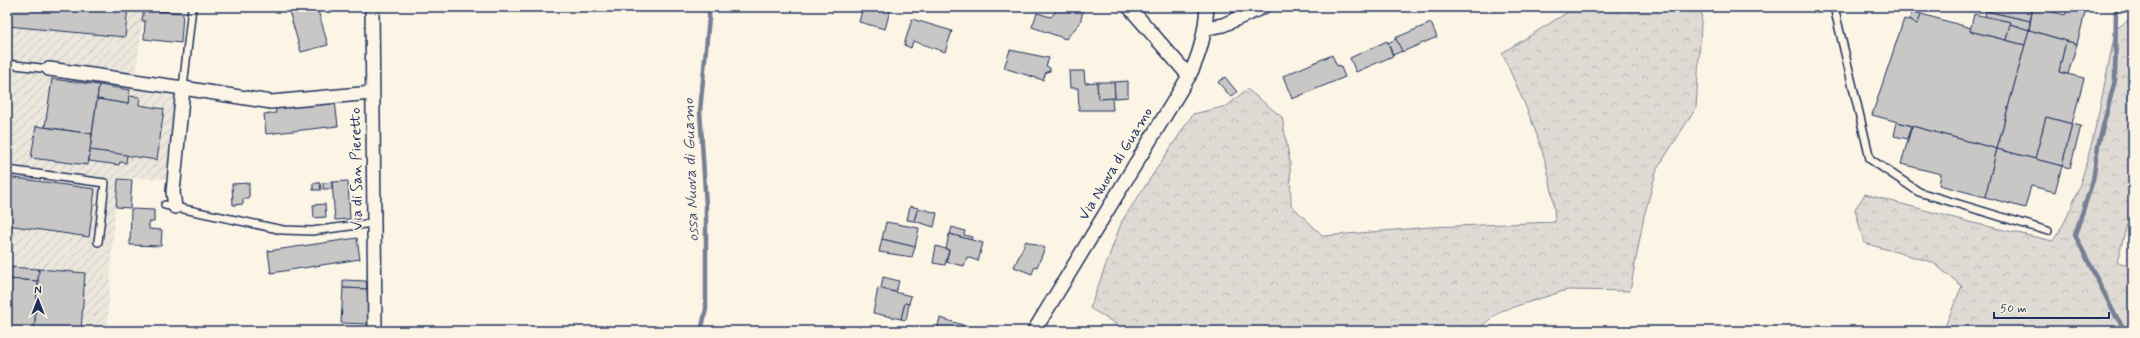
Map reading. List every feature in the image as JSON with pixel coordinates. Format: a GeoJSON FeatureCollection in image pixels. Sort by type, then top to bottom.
{"type":"FeatureCollection","features":[{"type":"Feature","properties":{"kind":"street","name":"Via di San Pieretto"},"geometry":{"type":"LineString","coordinates":[[372,7],[375,331]]}},
{"type":"Feature","properties":{"kind":"street"},"geometry":{"type":"LineString","coordinates":[[1129,7],[1189,76]]}},
{"type":"Feature","properties":{"kind":"street","name":"Via Nuova di Guamo"},"geometry":{"type":"LineString","coordinates":[[1034,331],[1189,76],[1199,56],[1206,28],[1207,7]]}},
{"type":"Feature","properties":{"kind":"street"},"geometry":{"type":"LineString","coordinates":[[1206,28],[1223,25],[1263,7]]}},
{"type":"Feature","properties":{"kind":"street"},"geometry":{"type":"LineString","coordinates":[[49,69],[271,102],[372,93]]}},
{"type":"Feature","properties":{"kind":"street"},"geometry":{"type":"LineString","coordinates":[[170,206],[173,192],[184,88]]}},
{"type":"Feature","properties":{"kind":"lane"},"geometry":{"type":"LineString","coordinates":[[184,88],[192,7]]}},
{"type":"Feature","properties":{"kind":"lane"},"geometry":{"type":"LineString","coordinates":[[1834,7],[1870,159],[1918,192],[2048,231]]}},
{"type":"Feature","properties":{"kind":"lane"},"geometry":{"type":"LineString","coordinates":[[7,64],[49,69]]}},
{"type":"Feature","properties":{"kind":"lane"},"geometry":{"type":"LineString","coordinates":[[7,170],[104,183],[98,242]]}},
{"type":"Feature","properties":{"kind":"lane"},"geometry":{"type":"LineString","coordinates":[[170,206],[283,230],[312,231],[373,223]]}},
{"type":"Feature","properties":{"kind":"shaded area"},"geometry":{"type":"Polygon","coordinates":[[[7,7],[144,7],[136,76],[180,83],[170,179],[117,178],[107,331],[7,331],[7,7]]]}},
{"type":"Feature","properties":{"kind":"green space"},"geometry":{"type":"Polygon","coordinates":[[[1576,7],[1702,7],[1696,108],[1657,169],[1644,216],[1630,291],[1567,290],[1501,311],[1475,331],[1127,331],[1090,308],[1122,221],[1193,114],[1227,106],[1247,89],[1282,117],[1290,163],[1291,205],[1323,236],[1431,227],[1555,222],[1553,199],[1544,155],[1529,115],[1502,53],[1576,7]]]}},
{"type":"Feature","properties":{"kind":"green space"},"geometry":{"type":"Polygon","coordinates":[[[2133,17],[2133,217],[2127,224],[2117,262],[2133,266],[2133,331],[1943,331],[1962,286],[1932,262],[1864,243],[1855,209],[1865,194],[1973,223],[2053,241],[2065,220],[2076,195],[2085,168],[2093,139],[2116,29],[2133,17]]]}},
{"type":"Feature","properties":{"kind":"building"},"geometry":{"type":"Polygon","coordinates":[[[7,7],[128,7],[125,37],[7,26],[7,7]]]}},
{"type":"Feature","properties":{"kind":"building"},"geometry":{"type":"Polygon","coordinates":[[[144,7],[159,7],[158,11],[183,13],[181,43],[144,39],[145,21],[142,21],[144,7]]]}},
{"type":"Feature","properties":{"kind":"building"},"geometry":{"type":"Polygon","coordinates":[[[306,7],[317,7],[328,45],[301,52],[289,11],[306,7]]]}},
{"type":"Feature","properties":{"kind":"building"},"geometry":{"type":"Polygon","coordinates":[[[863,7],[891,7],[885,29],[859,22],[863,7]]]}},
{"type":"Feature","properties":{"kind":"building"},"geometry":{"type":"Polygon","coordinates":[[[1059,7],[1084,7],[1080,23],[1066,39],[1032,27],[1037,13],[1051,17],[1059,7]]]}},
{"type":"Feature","properties":{"kind":"building"},"geometry":{"type":"Polygon","coordinates":[[[1987,7],[2017,7],[2032,11],[2030,21],[1986,11],[1987,7]]]}},
{"type":"Feature","properties":{"kind":"building"},"geometry":{"type":"Polygon","coordinates":[[[2033,7],[2065,15],[2068,8],[2085,13],[2077,44],[2029,30],[2033,7]]]}},
{"type":"Feature","properties":{"kind":"building"},"geometry":{"type":"Polygon","coordinates":[[[1986,11],[2030,21],[2029,30],[2010,24],[2011,22],[1985,17],[1986,11]]]}},
{"type":"Feature","properties":{"kind":"building"},"geometry":{"type":"Polygon","coordinates":[[[1912,12],[1921,14],[1918,24],[1909,21],[1912,12]]]}},
{"type":"Feature","properties":{"kind":"building"},"geometry":{"type":"Polygon","coordinates":[[[1921,14],[1971,28],[1970,31],[2025,45],[1997,149],[1872,115],[1904,19],[1918,24],[1921,14]]]}},
{"type":"Feature","properties":{"kind":"building"},"geometry":{"type":"Polygon","coordinates":[[[1974,14],[2011,22],[2006,40],[1970,31],[1974,14]]]}},
{"type":"Feature","properties":{"kind":"building"},"geometry":{"type":"Polygon","coordinates":[[[912,19],[952,31],[945,52],[913,41],[911,48],[904,45],[912,19]]]}},
{"type":"Feature","properties":{"kind":"building"},"geometry":{"type":"Polygon","coordinates":[[[1431,23],[1437,37],[1402,52],[1395,38],[1431,23]]]}},
{"type":"Feature","properties":{"kind":"building"},"geometry":{"type":"Polygon","coordinates":[[[2010,24],[2029,30],[2025,45],[2006,40],[2010,24]]]}},
{"type":"Feature","properties":{"kind":"building"},"geometry":{"type":"Polygon","coordinates":[[[2029,30],[2066,41],[2059,72],[2084,78],[2072,124],[2046,117],[2035,159],[1997,149],[2029,30]]]}},
{"type":"Feature","properties":{"kind":"building"},"geometry":{"type":"Polygon","coordinates":[[[1396,39],[1402,51],[1393,55],[1388,43],[1396,39]]]}},
{"type":"Feature","properties":{"kind":"building"},"geometry":{"type":"Polygon","coordinates":[[[1387,41],[1393,56],[1356,72],[1350,58],[1387,41]]]}},
{"type":"Feature","properties":{"kind":"building"},"geometry":{"type":"Polygon","coordinates":[[[2066,41],[2077,44],[2068,74],[2059,72],[2066,41]]]}},
{"type":"Feature","properties":{"kind":"building"},"geometry":{"type":"Polygon","coordinates":[[[1010,50],[1049,58],[1046,66],[1050,68],[1050,71],[1046,72],[1043,80],[1004,68],[1010,50]]]}},
{"type":"Feature","properties":{"kind":"building"},"geometry":{"type":"Polygon","coordinates":[[[1332,55],[1337,66],[1340,65],[1345,77],[1292,99],[1283,76],[1332,55]]]}},
{"type":"Feature","properties":{"kind":"building"},"geometry":{"type":"Polygon","coordinates":[[[1069,71],[1084,71],[1085,83],[1097,82],[1098,99],[1112,98],[1113,110],[1079,110],[1078,88],[1070,88],[1069,71]]]}},
{"type":"Feature","properties":{"kind":"building"},"geometry":{"type":"Polygon","coordinates":[[[1225,77],[1237,92],[1231,97],[1218,82],[1225,77]]]}},
{"type":"Feature","properties":{"kind":"building"},"geometry":{"type":"Polygon","coordinates":[[[52,79],[99,85],[92,134],[45,127],[52,79]]]}},
{"type":"Feature","properties":{"kind":"building"},"geometry":{"type":"Polygon","coordinates":[[[1128,81],[1128,97],[1115,98],[1114,82],[1128,81]]]}},
{"type":"Feature","properties":{"kind":"building"},"geometry":{"type":"Polygon","coordinates":[[[1097,82],[1114,82],[1115,98],[1098,99],[1097,82]]]}},
{"type":"Feature","properties":{"kind":"building"},"geometry":{"type":"Polygon","coordinates":[[[99,85],[130,90],[128,104],[97,99],[99,85]]]}},
{"type":"Feature","properties":{"kind":"building"},"geometry":{"type":"Polygon","coordinates":[[[129,96],[140,97],[139,105],[164,109],[157,160],[90,150],[97,99],[128,104],[129,96]]]}},
{"type":"Feature","properties":{"kind":"building"},"geometry":{"type":"Polygon","coordinates":[[[335,101],[338,126],[266,134],[264,114],[276,113],[275,106],[335,101]]]}},
{"type":"Feature","properties":{"kind":"building"},"geometry":{"type":"Polygon","coordinates":[[[2046,117],[2072,124],[2062,166],[2035,159],[2046,117]]]}},
{"type":"Feature","properties":{"kind":"building"},"geometry":{"type":"Polygon","coordinates":[[[1897,122],[1912,126],[1908,139],[1894,136],[1897,122]]]}},
{"type":"Feature","properties":{"kind":"building"},"geometry":{"type":"Polygon","coordinates":[[[2072,124],[2081,126],[2070,168],[2062,166],[2072,124]]]}},
{"type":"Feature","properties":{"kind":"building"},"geometry":{"type":"Polygon","coordinates":[[[36,126],[92,134],[88,165],[31,158],[36,126]]]}},
{"type":"Feature","properties":{"kind":"building"},"geometry":{"type":"Polygon","coordinates":[[[1912,126],[1997,149],[1985,197],[1939,185],[1941,174],[1901,164],[1912,126]]]}},
{"type":"Feature","properties":{"kind":"building"},"geometry":{"type":"Polygon","coordinates":[[[1997,149],[2062,166],[2055,192],[2031,186],[2025,208],[1985,197],[1997,149]]]}},
{"type":"Feature","properties":{"kind":"building"},"geometry":{"type":"Polygon","coordinates":[[[90,150],[127,155],[126,163],[120,162],[119,165],[89,161],[90,150]]]}},
{"type":"Feature","properties":{"kind":"building"},"geometry":{"type":"Polygon","coordinates":[[[7,177],[95,189],[89,237],[7,225],[7,177]]]}},
{"type":"Feature","properties":{"kind":"building"},"geometry":{"type":"Polygon","coordinates":[[[118,179],[132,180],[130,208],[116,207],[118,179]]]}},
{"type":"Feature","properties":{"kind":"building"},"geometry":{"type":"Polygon","coordinates":[[[348,181],[350,219],[335,220],[332,182],[348,181]]]}},
{"type":"Feature","properties":{"kind":"building"},"geometry":{"type":"Polygon","coordinates":[[[332,182],[332,189],[323,189],[323,183],[332,182]]]}},
{"type":"Feature","properties":{"kind":"building"},"geometry":{"type":"Polygon","coordinates":[[[249,183],[249,199],[243,199],[243,204],[233,205],[232,184],[249,183]]]}},
{"type":"Feature","properties":{"kind":"building"},"geometry":{"type":"Polygon","coordinates":[[[313,183],[320,183],[321,190],[313,190],[313,183]]]}},
{"type":"Feature","properties":{"kind":"building"},"geometry":{"type":"Polygon","coordinates":[[[325,204],[326,217],[314,218],[313,205],[325,204]]]}},
{"type":"Feature","properties":{"kind":"building"},"geometry":{"type":"Polygon","coordinates":[[[910,206],[918,208],[914,221],[907,220],[910,206]]]}},
{"type":"Feature","properties":{"kind":"building"},"geometry":{"type":"Polygon","coordinates":[[[918,208],[937,213],[934,227],[914,221],[918,208]]]}},
{"type":"Feature","properties":{"kind":"building"},"geometry":{"type":"Polygon","coordinates":[[[131,209],[154,210],[154,222],[149,222],[149,229],[162,230],[161,246],[130,245],[131,209]]]}},
{"type":"Feature","properties":{"kind":"building"},"geometry":{"type":"Polygon","coordinates":[[[886,222],[919,228],[915,247],[882,239],[886,222]]]}},
{"type":"Feature","properties":{"kind":"building"},"geometry":{"type":"Polygon","coordinates":[[[952,227],[965,231],[964,235],[972,237],[971,240],[950,234],[952,227]]]}},
{"type":"Feature","properties":{"kind":"building"},"geometry":{"type":"Polygon","coordinates":[[[949,234],[983,243],[978,261],[967,257],[964,266],[946,262],[949,250],[946,249],[949,234]]]}},
{"type":"Feature","properties":{"kind":"building"},"geometry":{"type":"Polygon","coordinates":[[[357,238],[360,259],[271,273],[268,251],[357,238]]]}},
{"type":"Feature","properties":{"kind":"building"},"geometry":{"type":"Polygon","coordinates":[[[882,239],[915,247],[912,257],[879,252],[882,239]]]}},
{"type":"Feature","properties":{"kind":"building"},"geometry":{"type":"Polygon","coordinates":[[[1026,241],[1045,248],[1037,267],[1035,266],[1032,274],[1014,267],[1026,241]]]}},
{"type":"Feature","properties":{"kind":"building"},"geometry":{"type":"Polygon","coordinates":[[[936,246],[949,250],[945,265],[933,263],[936,246]]]}},
{"type":"Feature","properties":{"kind":"building"},"geometry":{"type":"Polygon","coordinates":[[[7,267],[39,269],[38,281],[7,279],[7,267]]]}},
{"type":"Feature","properties":{"kind":"building"},"geometry":{"type":"Polygon","coordinates":[[[39,269],[85,273],[81,331],[34,331],[39,269]]]}},
{"type":"Feature","properties":{"kind":"building"},"geometry":{"type":"Polygon","coordinates":[[[883,277],[899,281],[896,292],[881,289],[883,277]]]}},
{"type":"Feature","properties":{"kind":"building"},"geometry":{"type":"Polygon","coordinates":[[[7,279],[38,281],[34,331],[7,331],[7,279]]]}},
{"type":"Feature","properties":{"kind":"building"},"geometry":{"type":"Polygon","coordinates":[[[343,280],[366,281],[367,289],[343,288],[343,280]]]}},
{"type":"Feature","properties":{"kind":"building"},"geometry":{"type":"Polygon","coordinates":[[[343,288],[367,289],[369,324],[341,323],[343,288]]]}},
{"type":"Feature","properties":{"kind":"building"},"geometry":{"type":"Polygon","coordinates":[[[878,288],[911,296],[909,304],[905,303],[901,319],[873,313],[878,288]]]}},
{"type":"Feature","properties":{"kind":"building"},"geometry":{"type":"Polygon","coordinates":[[[905,303],[909,304],[906,320],[901,319],[905,303]]]}},
{"type":"Feature","properties":{"kind":"building"},"geometry":{"type":"Polygon","coordinates":[[[940,318],[963,325],[962,331],[937,330],[940,318]]]}},
{"type":"Feature","properties":{"kind":"waterway","name":"ossa Nuova di Guamo"},"geometry":{"type":"LineString","coordinates":[[701,331],[706,309],[706,206],[700,111],[710,7]]}},
{"type":"Feature","properties":{"kind":"waterway"},"geometry":{"type":"LineString","coordinates":[[2116,7],[2115,80],[2098,146],[2093,180],[2075,235],[2115,315],[2126,331]]}}]}
